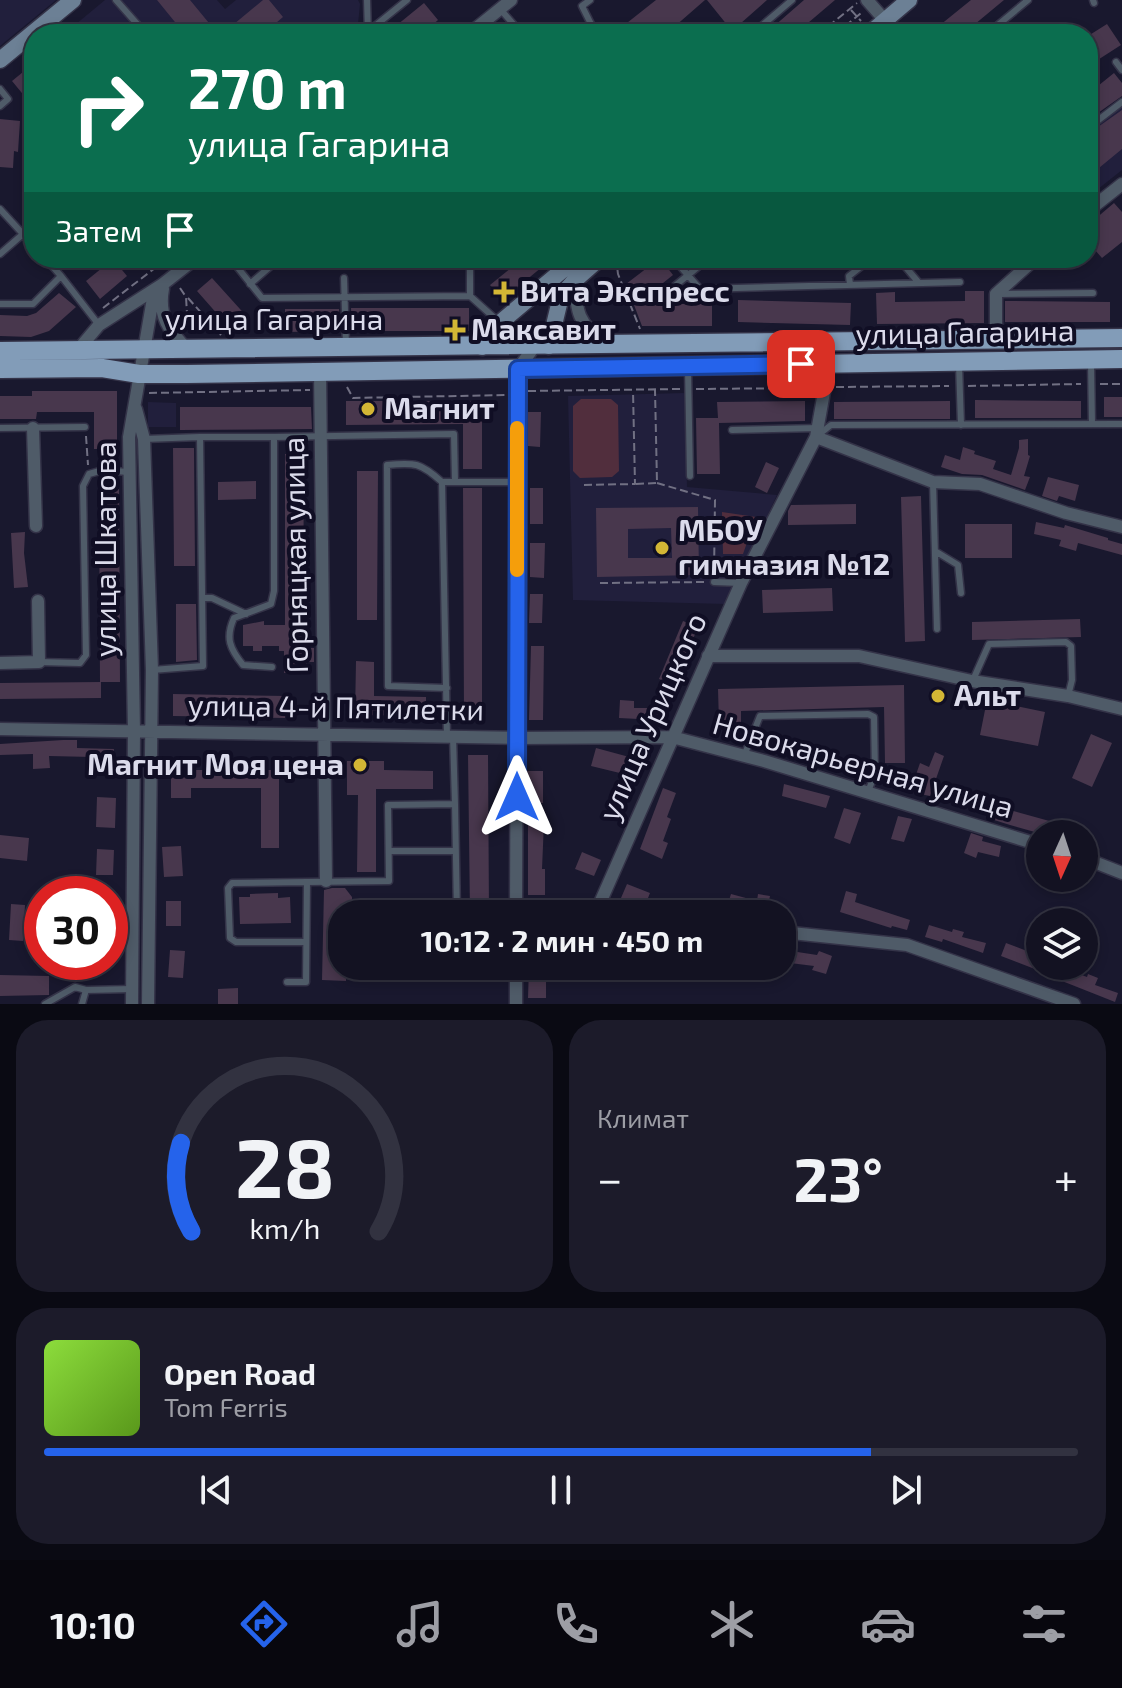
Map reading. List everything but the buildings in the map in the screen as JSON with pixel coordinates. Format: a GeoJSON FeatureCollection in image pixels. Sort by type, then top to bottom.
{"type":"FeatureCollection","features":[{"type":"Feature","properties":{"kind":"main road"},"geometry":{"type":"LineString","coordinates":[[875,24],[885,21],[909,0]]}},
{"type":"Feature","properties":{"kind":"main road"},"geometry":{"type":"LineString","coordinates":[[40,24],[65,2]]}},
{"type":"Feature","properties":{"kind":"main road"},"geometry":{"type":"LineString","coordinates":[[0,60],[24,39]]}},
{"type":"Feature","properties":{"kind":"main road"},"geometry":{"type":"LineString","coordinates":[[482,347],[489,332],[499,322],[566,268]]}},
{"type":"Feature","properties":{"kind":"main road"},"geometry":{"type":"LineString","coordinates":[[518,369],[542,346],[561,296],[589,268]]}},
{"type":"Feature","properties":{"kind":"main road"},"geometry":{"type":"LineString","coordinates":[[542,346],[552,280]]}},
{"type":"Feature","properties":{"kind":"main road","name":"улица Гагарина"},"geometry":{"type":"LineString","coordinates":[[0,351],[143,349],[188,342],[346,348],[1122,338]]}},
{"type":"Feature","properties":{"kind":"main road"},"geometry":{"type":"LineString","coordinates":[[829,364],[831,352],[840,342]]}},
{"type":"Feature","properties":{"kind":"main road"},"geometry":{"type":"LineString","coordinates":[[542,346],[569,368]]}},
{"type":"Feature","properties":{"kind":"main road","name":"улица Гагарина"},"geometry":{"type":"LineString","coordinates":[[0,369],[102,368],[139,374],[320,380],[518,369],[1122,359]]}},
{"type":"Feature","properties":{"kind":"street"},"geometry":{"type":"LineString","coordinates":[[866,2],[888,24]]}},
{"type":"Feature","properties":{"kind":"street"},"geometry":{"type":"LineString","coordinates":[[483,24],[506,4]]}},
{"type":"Feature","properties":{"kind":"street"},"geometry":{"type":"LineString","coordinates":[[1098,203],[1122,184]]}},
{"type":"Feature","properties":{"kind":"street"},"geometry":{"type":"LineString","coordinates":[[78,350],[96,320],[163,284],[183,268]]}},
{"type":"Feature","properties":{"kind":"street"},"geometry":{"type":"LineString","coordinates":[[996,340],[996,294],[1025,268]]}},
{"type":"Feature","properties":{"kind":"street"},"geometry":{"type":"LineString","coordinates":[[575,280],[576,309],[586,329],[606,345]]}},
{"type":"Feature","properties":{"kind":"street"},"geometry":{"type":"LineString","coordinates":[[163,284],[162,313],[171,333],[188,342]]}},
{"type":"Feature","properties":{"kind":"street"},"geometry":{"type":"LineString","coordinates":[[135,406],[152,304],[163,284]]}},
{"type":"Feature","properties":{"kind":"street","name":"улица Урицкого"},"geometry":{"type":"LineString","coordinates":[[601,900],[741,583],[817,433],[829,364]]}},
{"type":"Feature","properties":{"kind":"street"},"geometry":{"type":"LineString","coordinates":[[516,900],[518,369]]}},
{"type":"Feature","properties":{"kind":"street","name":"Горняцкая улица"},"geometry":{"type":"LineString","coordinates":[[320,380],[326,881]]}},
{"type":"Feature","properties":{"kind":"street","name":"улица Шкатова"},"geometry":{"type":"LineString","coordinates":[[135,406],[144,439],[152,670],[148,1004]]}},
{"type":"Feature","properties":{"kind":"street","name":"улица Шкатова"},"geometry":{"type":"LineString","coordinates":[[132,1004],[134,731],[128,472],[129,437],[135,406]]}},
{"type":"Feature","properties":{"kind":"street"},"geometry":{"type":"LineString","coordinates":[[33,428],[36,526]]}},
{"type":"Feature","properties":{"kind":"street"},"geometry":{"type":"LineString","coordinates":[[817,433],[933,482],[980,484],[1066,513],[1122,527]]}},
{"type":"Feature","properties":{"kind":"street"},"geometry":{"type":"LineString","coordinates":[[0,663],[39,662],[38,601]]}},
{"type":"Feature","properties":{"kind":"street"},"geometry":{"type":"LineString","coordinates":[[708,656],[859,656],[1122,709]]}},
{"type":"Feature","properties":{"kind":"street","name":"улица 4-й Пятилетки"},"geometry":{"type":"LineString","coordinates":[[0,729],[518,738],[672,737]]}},
{"type":"Feature","properties":{"kind":"street","name":"Новокарьерная улица"},"geometry":{"type":"LineString","coordinates":[[672,737],[1026,841]]}},
{"type":"Feature","properties":{"kind":"street"},"geometry":{"type":"LineString","coordinates":[[1098,864],[1122,873]]}},
{"type":"Feature","properties":{"kind":"street"},"geometry":{"type":"LineString","coordinates":[[796,933],[907,945],[1074,1004]]}},
{"type":"Feature","properties":{"kind":"street"},"geometry":{"type":"LineString","coordinates":[[516,980],[516,1004]]}},
{"type":"Feature","properties":{"kind":"lane"},"geometry":{"type":"LineString","coordinates":[[116,0],[137,24]]}},
{"type":"Feature","properties":{"kind":"lane"},"geometry":{"type":"LineString","coordinates":[[367,0],[367,24]]}},
{"type":"Feature","properties":{"kind":"lane"},"geometry":{"type":"LineString","coordinates":[[378,24],[407,0]]}},
{"type":"Feature","properties":{"kind":"lane"},"geometry":{"type":"LineString","coordinates":[[590,0],[582,6],[591,24]]}},
{"type":"Feature","properties":{"kind":"lane"},"geometry":{"type":"LineString","coordinates":[[764,24],[792,0]]}},
{"type":"Feature","properties":{"kind":"lane"},"geometry":{"type":"LineString","coordinates":[[999,24],[1028,0]]}},
{"type":"Feature","properties":{"kind":"lane"},"geometry":{"type":"LineString","coordinates":[[506,4],[517,24]]}},
{"type":"Feature","properties":{"kind":"lane"},"geometry":{"type":"LineString","coordinates":[[1116,62],[1122,70]]}},
{"type":"Feature","properties":{"kind":"lane"},"geometry":{"type":"LineString","coordinates":[[0,89],[8,99],[0,106]]}},
{"type":"Feature","properties":{"kind":"lane"},"geometry":{"type":"LineString","coordinates":[[1098,120],[1122,102]]}},
{"type":"Feature","properties":{"kind":"lane"},"geometry":{"type":"LineString","coordinates":[[0,209],[23,234],[0,254]]}},
{"type":"Feature","properties":{"kind":"lane"},"geometry":{"type":"LineString","coordinates":[[54,268],[96,320]]}},
{"type":"Feature","properties":{"kind":"lane"},"geometry":{"type":"LineString","coordinates":[[238,268],[262,298],[470,296],[499,322]]}},
{"type":"Feature","properties":{"kind":"lane"},"geometry":{"type":"LineString","coordinates":[[250,284],[268,268]]}},
{"type":"Feature","properties":{"kind":"lane"},"geometry":{"type":"LineString","coordinates":[[470,268],[470,296]]}},
{"type":"Feature","properties":{"kind":"lane"},"geometry":{"type":"LineString","coordinates":[[681,268],[700,289],[960,282]]}},
{"type":"Feature","properties":{"kind":"lane"},"geometry":{"type":"LineString","coordinates":[[671,289],[697,268]]}},
{"type":"Feature","properties":{"kind":"lane"},"geometry":{"type":"LineString","coordinates":[[850,285],[849,276],[859,268]]}},
{"type":"Feature","properties":{"kind":"lane"},"geometry":{"type":"LineString","coordinates":[[906,268],[919,283]]}},
{"type":"Feature","properties":{"kind":"lane"},"geometry":{"type":"LineString","coordinates":[[0,304],[33,304],[61,276]]}},
{"type":"Feature","properties":{"kind":"lane"},"geometry":{"type":"LineString","coordinates":[[344,278],[346,348]]}},
{"type":"Feature","properties":{"kind":"lane"},"geometry":{"type":"LineString","coordinates":[[996,294],[1093,293]]}},
{"type":"Feature","properties":{"kind":"lane"},"geometry":{"type":"LineString","coordinates":[[1091,359],[1092,424]]}},
{"type":"Feature","properties":{"kind":"lane"},"geometry":{"type":"LineString","coordinates":[[959,361],[961,425]]}},
{"type":"Feature","properties":{"kind":"lane"},"geometry":{"type":"LineString","coordinates":[[688,366],[690,476]]}},
{"type":"Feature","properties":{"kind":"lane"},"geometry":{"type":"LineString","coordinates":[[732,430],[817,433],[831,425],[1122,424]]}},
{"type":"Feature","properties":{"kind":"lane"},"geometry":{"type":"LineString","coordinates":[[0,428],[85,427]]}},
{"type":"Feature","properties":{"kind":"lane"},"geometry":{"type":"LineString","coordinates":[[144,439],[454,434],[455,482]]}},
{"type":"Feature","properties":{"kind":"lane"},"geometry":{"type":"LineString","coordinates":[[152,670],[203,666],[200,437]]}},
{"type":"Feature","properties":{"kind":"lane"},"geometry":{"type":"LineString","coordinates":[[272,667],[243,665],[230,650],[228,631],[234,618],[271,604],[274,591],[274,437]]}},
{"type":"Feature","properties":{"kind":"lane"},"geometry":{"type":"LineString","coordinates":[[447,688],[388,686],[387,465],[409,463],[424,466],[442,482],[516,482]]}},
{"type":"Feature","properties":{"kind":"lane"},"geometry":{"type":"LineString","coordinates":[[39,662],[80,663],[86,655],[83,486],[89,474],[103,470],[128,472]]}},
{"type":"Feature","properties":{"kind":"lane"},"geometry":{"type":"LineString","coordinates":[[442,482],[457,900]]}},
{"type":"Feature","properties":{"kind":"lane"},"geometry":{"type":"LineString","coordinates":[[933,482],[937,629]]}},
{"type":"Feature","properties":{"kind":"lane"},"geometry":{"type":"LineString","coordinates":[[935,551],[958,565],[961,593]]}},
{"type":"Feature","properties":{"kind":"lane"},"geometry":{"type":"LineString","coordinates":[[714,582],[741,583]]}},
{"type":"Feature","properties":{"kind":"lane"},"geometry":{"type":"LineString","coordinates":[[202,598],[212,598],[246,614]]}},
{"type":"Feature","properties":{"kind":"lane"},"geometry":{"type":"LineString","coordinates":[[972,681],[989,644],[1066,642],[1071,646],[1072,680],[1068,696]]}},
{"type":"Feature","properties":{"kind":"lane"},"geometry":{"type":"LineString","coordinates":[[744,756],[760,716],[868,714],[874,717],[875,774],[867,794]]}},
{"type":"Feature","properties":{"kind":"lane"},"geometry":{"type":"LineString","coordinates":[[306,942],[236,942],[230,938],[228,888],[232,883],[389,881],[388,805],[455,804]]}},
{"type":"Feature","properties":{"kind":"lane"},"geometry":{"type":"LineString","coordinates":[[389,851],[455,851]]}},
{"type":"Feature","properties":{"kind":"lane"},"geometry":{"type":"LineString","coordinates":[[287,982],[306,982],[307,882]]}},
{"type":"Feature","properties":{"kind":"lane"},"geometry":{"type":"LineString","coordinates":[[45,1004],[75,987],[86,990],[132,989]]}},
{"type":"Feature","properties":{"kind":"lane"},"geometry":{"type":"LineString","coordinates":[[82,1004],[86,990]]}},
{"type":"Feature","properties":{"kind":"path"},"geometry":{"type":"LineString","coordinates":[[831,24],[850,9],[866,2]]}},
{"type":"Feature","properties":{"kind":"path"},"geometry":{"type":"LineString","coordinates":[[848,24],[866,2]]}},
{"type":"Feature","properties":{"kind":"path"},"geometry":{"type":"LineString","coordinates":[[850,9],[863,24]]}},
{"type":"Feature","properties":{"kind":"path"},"geometry":{"type":"LineString","coordinates":[[96,320],[156,268]]}},
{"type":"Feature","properties":{"kind":"path"},"geometry":{"type":"LineString","coordinates":[[617,268],[641,336]]}},
{"type":"Feature","properties":{"kind":"path"},"geometry":{"type":"LineString","coordinates":[[180,288],[222,336]]}},
{"type":"Feature","properties":{"kind":"path"},"geometry":{"type":"LineString","coordinates":[[186,297],[188,342]]}},
{"type":"Feature","properties":{"kind":"path"},"geometry":{"type":"LineString","coordinates":[[148,393],[320,380]]}},
{"type":"Feature","properties":{"kind":"path"},"geometry":{"type":"LineString","coordinates":[[346,386],[353,398],[505,395],[518,392],[1122,384]]}},
{"type":"Feature","properties":{"kind":"path"},"geometry":{"type":"LineString","coordinates":[[477,386],[477,396]]}},
{"type":"Feature","properties":{"kind":"path"},"geometry":{"type":"LineString","coordinates":[[633,390],[635,484]]}},
{"type":"Feature","properties":{"kind":"path"},"geometry":{"type":"LineString","coordinates":[[655,390],[657,483]]}},
{"type":"Feature","properties":{"kind":"path"},"geometry":{"type":"LineString","coordinates":[[85,427],[89,474]]}},
{"type":"Feature","properties":{"kind":"path"},"geometry":{"type":"LineString","coordinates":[[584,485],[657,483],[715,500],[714,582],[600,583]]}},
{"type":"Feature","properties":{"kind":"shaded area"},"geometry":{"type":"Polygon","coordinates":[[[0,0],[56,0],[24,24],[0,46],[0,0]]]}},
{"type":"Feature","properties":{"kind":"shaded area"},"geometry":{"type":"Polygon","coordinates":[[[105,0],[217,0],[225,9],[236,0],[358,0],[360,4],[358,24],[76,24],[105,0]]]}},
{"type":"Feature","properties":{"kind":"shaded area"},"geometry":{"type":"Polygon","coordinates":[[[1122,103],[1122,170],[1098,189],[1098,123],[1122,103]]]}},
{"type":"Feature","properties":{"kind":"shaded area","name":"МБОУ гимназия №12"},"geometry":{"type":"Polygon","coordinates":[[[685,393],[687,487],[777,495],[726,604],[573,600],[568,396],[685,393]]]}},
{"type":"Feature","properties":{"kind":"shaded area"},"geometry":{"type":"Polygon","coordinates":[[[581,399],[611,399],[618,405],[619,471],[612,477],[580,478],[573,471],[573,406],[581,399]]]}},
{"type":"Feature","properties":{"kind":"shaded area"},"geometry":{"type":"Polygon","coordinates":[[[148,402],[176,403],[176,427],[148,427],[148,402]]]}},
{"type":"Feature","properties":{"kind":"shaded area"},"geometry":{"type":"Polygon","coordinates":[[[722,512],[756,517],[743,554],[723,554],[722,512]]]}},
{"type":"Feature","properties":{"kind":"slow traffic"},"geometry":{"type":"LineString","coordinates":[[517,428],[517,570]]}},
{"type":"Feature","properties":{"kind":"place","name":"Вита Экспресс"},"geometry":{"type":"Point","coordinates":[504,292]}},
{"type":"Feature","properties":{"kind":"place","name":"Максавит"},"geometry":{"type":"Point","coordinates":[455,330]}},
{"type":"Feature","properties":{"kind":"place","name":"Магнит"},"geometry":{"type":"Point","coordinates":[368,409]}},
{"type":"Feature","properties":{"kind":"place","name":"МБОУ гимназия №12"},"geometry":{"type":"Point","coordinates":[662,548]}},
{"type":"Feature","properties":{"kind":"place","name":"Альт"},"geometry":{"type":"Point","coordinates":[938,696]}},
{"type":"Feature","properties":{"kind":"place","name":"Магнит Моя цена"},"geometry":{"type":"Point","coordinates":[360,765]}},
{"type":"Feature","properties":{"kind":"route"},"geometry":{"type":"LineString","coordinates":[[517,797],[518,369],[801,364]]}}]}
